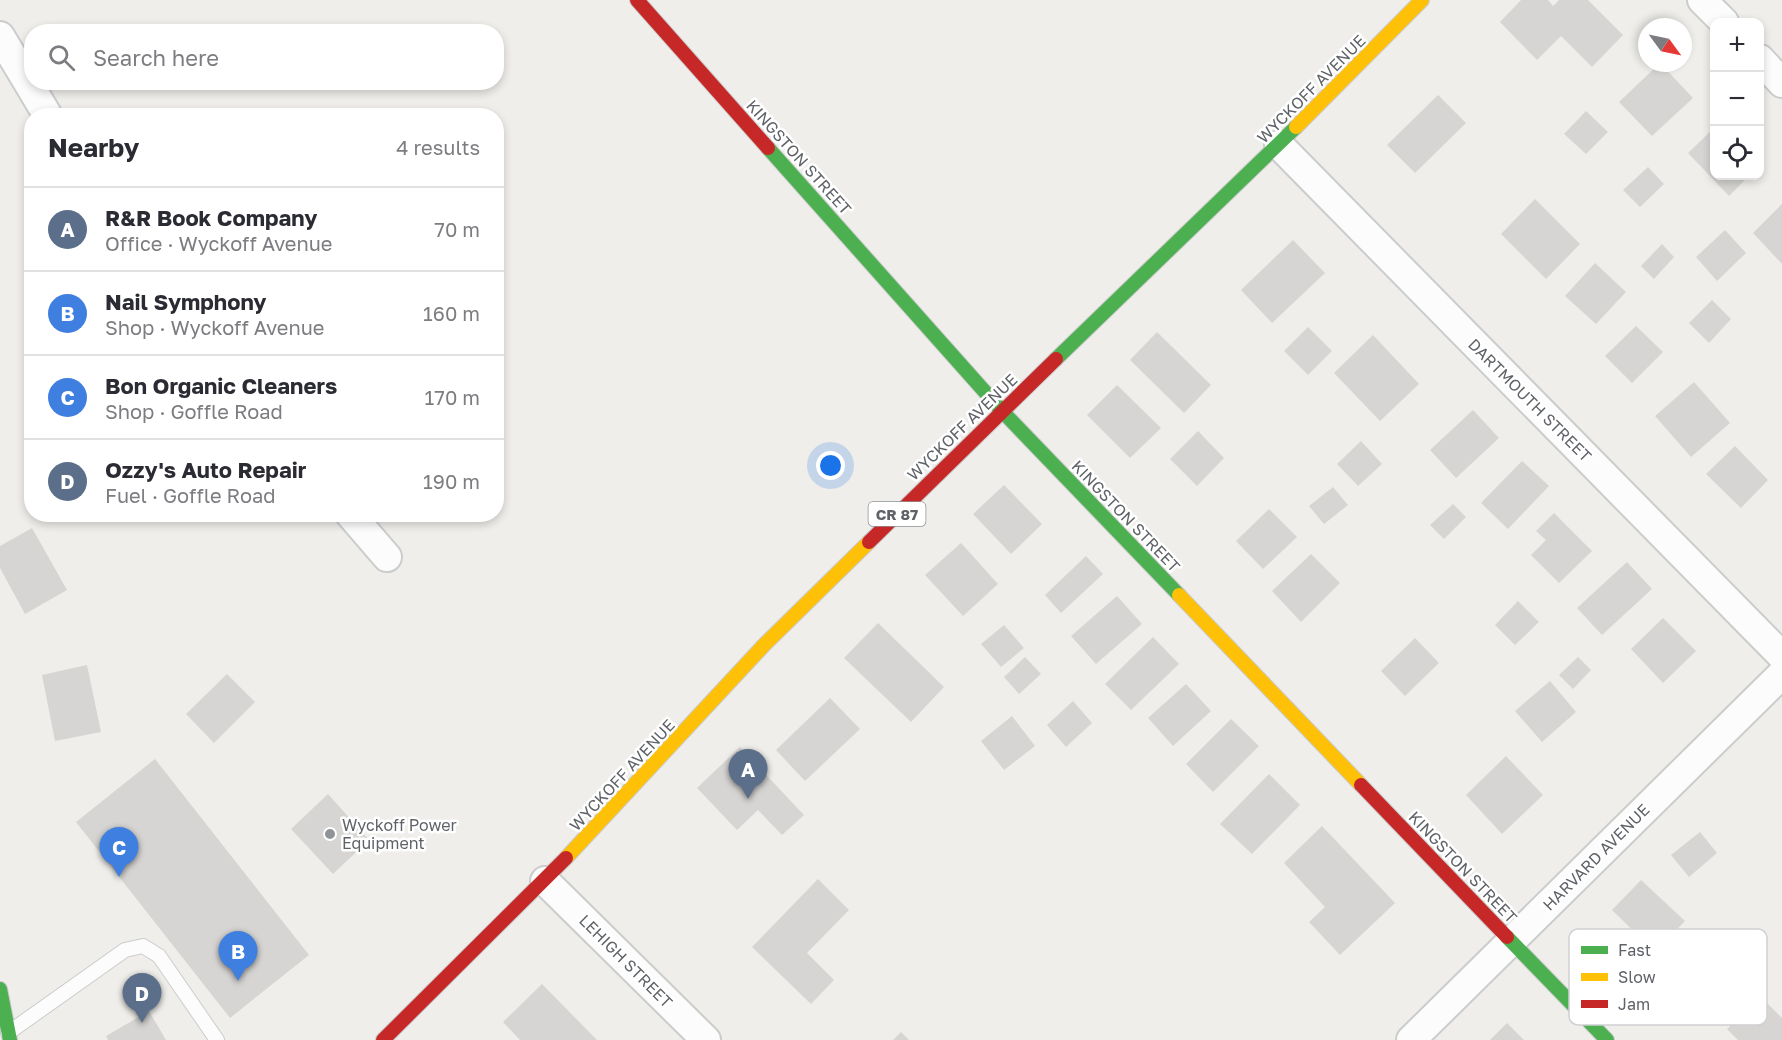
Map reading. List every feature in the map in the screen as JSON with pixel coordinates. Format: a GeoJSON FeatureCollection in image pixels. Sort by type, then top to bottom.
{"type":"FeatureCollection","features":[{"type":"Feature","properties":{"kind":"main road","name":"KINGSTON STREET"},"geometry":{"type":"LineString","coordinates":[[638,0],[1002,411],[1569,1001]]}},
{"type":"Feature","properties":{"kind":"main road","name":"WYCKOFF AVENUE"},"geometry":{"type":"LineString","coordinates":[[383,1040],[546,881],[765,644],[1002,411],[1279,145],[1422,0]]}},
{"type":"Feature","properties":{"kind":"main road"},"geometry":{"type":"LineString","coordinates":[[0,989],[9,1036]]}},
{"type":"Feature","properties":{"kind":"main road","name":"KINGSTON STREET"},"geometry":{"type":"LineString","coordinates":[[1592,1025],[1607,1040]]}},
{"type":"Feature","properties":{"kind":"street"},"geometry":{"type":"LineString","coordinates":[[1702,0],[1720,18]]}},
{"type":"Feature","properties":{"kind":"street"},"geometry":{"type":"LineString","coordinates":[[0,36],[24,76]]}},
{"type":"Feature","properties":{"kind":"street"},"geometry":{"type":"LineString","coordinates":[[1764,63],[1782,83]]}},
{"type":"Feature","properties":{"kind":"street"},"geometry":{"type":"LineString","coordinates":[[32,90],[43,108]]}},
{"type":"Feature","properties":{"kind":"street","name":"DARTMOUTH STREET"},"geometry":{"type":"LineString","coordinates":[[1279,145],[1782,656]]}},
{"type":"Feature","properties":{"kind":"street"},"geometry":{"type":"LineString","coordinates":[[357,522],[387,557]]}},
{"type":"Feature","properties":{"kind":"street","name":"HARVARD AVENUE"},"geometry":{"type":"LineString","coordinates":[[1411,1040],[1782,674]]}},
{"type":"Feature","properties":{"kind":"street","name":"LEHIGH STREET"},"geometry":{"type":"LineString","coordinates":[[546,881],[706,1040]]}},
{"type":"Feature","properties":{"kind":"lane"},"geometry":{"type":"LineString","coordinates":[[9,1036],[125,950],[143,946],[159,957],[217,1040]]}},
{"type":"Feature","properties":{"kind":"building"},"geometry":{"type":"Polygon","coordinates":[[[1521,0],[1548,0],[1553,6],[1559,0],[1588,0],[1623,35],[1592,67],[1561,36],[1537,60],[1500,22],[1521,0]]]}},
{"type":"Feature","properties":{"kind":"building"},"geometry":{"type":"Polygon","coordinates":[[[1651,72],[1668,72],[1693,98],[1652,136],[1619,102],[1651,72]]]}},
{"type":"Feature","properties":{"kind":"building"},"geometry":{"type":"Polygon","coordinates":[[[1438,95],[1466,123],[1415,173],[1387,145],[1438,95]]]}},
{"type":"Feature","properties":{"kind":"building"},"geometry":{"type":"Polygon","coordinates":[[[1586,111],[1608,132],[1586,154],[1564,134],[1586,111]]]}},
{"type":"Feature","properties":{"kind":"building"},"geometry":{"type":"Polygon","coordinates":[[[1710,132],[1710,176],[1688,153],[1710,132]]]}},
{"type":"Feature","properties":{"kind":"building"},"geometry":{"type":"Polygon","coordinates":[[[1648,167],[1664,184],[1640,207],[1623,190],[1648,167]]]}},
{"type":"Feature","properties":{"kind":"building"},"geometry":{"type":"Polygon","coordinates":[[[1714,180],[1745,180],[1729,196],[1714,180]]]}},
{"type":"Feature","properties":{"kind":"building"},"geometry":{"type":"Polygon","coordinates":[[[1535,199],[1580,244],[1546,279],[1501,234],[1535,199]]]}},
{"type":"Feature","properties":{"kind":"building"},"geometry":{"type":"Polygon","coordinates":[[[1782,204],[1782,264],[1753,233],[1782,204]]]}},
{"type":"Feature","properties":{"kind":"building"},"geometry":{"type":"Polygon","coordinates":[[[1725,230],[1746,253],[1717,281],[1696,257],[1725,230]]]}},
{"type":"Feature","properties":{"kind":"building"},"geometry":{"type":"Polygon","coordinates":[[[1293,240],[1325,273],[1272,323],[1241,290],[1293,240]]]}},
{"type":"Feature","properties":{"kind":"building"},"geometry":{"type":"Polygon","coordinates":[[[1662,244],[1674,257],[1654,279],[1641,266],[1662,244]]]}},
{"type":"Feature","properties":{"kind":"building"},"geometry":{"type":"Polygon","coordinates":[[[1595,263],[1626,292],[1596,324],[1565,296],[1595,263]]]}},
{"type":"Feature","properties":{"kind":"building"},"geometry":{"type":"Polygon","coordinates":[[[1712,300],[1731,319],[1709,343],[1689,323],[1712,300]]]}},
{"type":"Feature","properties":{"kind":"building"},"geometry":{"type":"Polygon","coordinates":[[[1636,326],[1663,352],[1632,383],[1605,356],[1636,326]]]}},
{"type":"Feature","properties":{"kind":"building"},"geometry":{"type":"Polygon","coordinates":[[[1308,327],[1332,351],[1308,375],[1284,351],[1308,327]]]}},
{"type":"Feature","properties":{"kind":"building"},"geometry":{"type":"Polygon","coordinates":[[[1157,332],[1211,385],[1184,413],[1130,360],[1157,332]]]}},
{"type":"Feature","properties":{"kind":"building"},"geometry":{"type":"Polygon","coordinates":[[[1373,335],[1419,384],[1380,421],[1334,373],[1373,335]]]}},
{"type":"Feature","properties":{"kind":"building"},"geometry":{"type":"Polygon","coordinates":[[[1694,382],[1730,423],[1691,457],[1655,416],[1694,382]]]}},
{"type":"Feature","properties":{"kind":"building"},"geometry":{"type":"Polygon","coordinates":[[[1117,385],[1161,428],[1130,458],[1087,415],[1117,385]]]}},
{"type":"Feature","properties":{"kind":"building"},"geometry":{"type":"Polygon","coordinates":[[[1473,410],[1499,438],[1456,478],[1430,450],[1473,410]]]}},
{"type":"Feature","properties":{"kind":"building"},"geometry":{"type":"Polygon","coordinates":[[[1198,431],[1224,458],[1197,486],[1170,459],[1198,431]]]}},
{"type":"Feature","properties":{"kind":"building"},"geometry":{"type":"Polygon","coordinates":[[[1361,441],[1382,464],[1358,486],[1337,464],[1361,441]]]}},
{"type":"Feature","properties":{"kind":"building"},"geometry":{"type":"Polygon","coordinates":[[[1735,446],[1768,480],[1741,508],[1706,474],[1735,446]]]}},
{"type":"Feature","properties":{"kind":"building"},"geometry":{"type":"Polygon","coordinates":[[[1522,461],[1549,486],[1508,529],[1481,503],[1522,461]]]}},
{"type":"Feature","properties":{"kind":"building"},"geometry":{"type":"Polygon","coordinates":[[[1004,485],[1042,524],[1011,554],[973,514],[1004,485]]]}},
{"type":"Feature","properties":{"kind":"building"},"geometry":{"type":"Polygon","coordinates":[[[1333,487],[1348,505],[1324,524],[1309,506],[1333,487]]]}},
{"type":"Feature","properties":{"kind":"building"},"geometry":{"type":"Polygon","coordinates":[[[1453,504],[1466,517],[1444,539],[1430,525],[1453,504]]]}},
{"type":"Feature","properties":{"kind":"building"},"geometry":{"type":"Polygon","coordinates":[[[1269,509],[1297,537],[1263,569],[1236,541],[1269,509]]]}},
{"type":"Feature","properties":{"kind":"building"},"geometry":{"type":"Polygon","coordinates":[[[1554,513],[1592,551],[1559,583],[1531,555],[1546,540],[1536,531],[1554,513]]]}},
{"type":"Feature","properties":{"kind":"building"},"geometry":{"type":"Polygon","coordinates":[[[32,528],[67,590],[25,614],[0,568],[0,546],[32,528]]]}},
{"type":"Feature","properties":{"kind":"building"},"geometry":{"type":"Polygon","coordinates":[[[961,543],[998,584],[963,616],[925,575],[961,543]]]}},
{"type":"Feature","properties":{"kind":"building"},"geometry":{"type":"Polygon","coordinates":[[[1311,554],[1340,583],[1301,622],[1272,591],[1311,554]]]}},
{"type":"Feature","properties":{"kind":"building"},"geometry":{"type":"Polygon","coordinates":[[[1086,556],[1103,574],[1061,613],[1045,595],[1086,556]]]}},
{"type":"Feature","properties":{"kind":"building"},"geometry":{"type":"Polygon","coordinates":[[[1627,562],[1652,589],[1602,635],[1577,608],[1627,562]]]}},
{"type":"Feature","properties":{"kind":"building"},"geometry":{"type":"Polygon","coordinates":[[[1117,596],[1142,624],[1096,664],[1071,636],[1117,596]]]}},
{"type":"Feature","properties":{"kind":"building"},"geometry":{"type":"Polygon","coordinates":[[[1518,601],[1539,622],[1515,645],[1495,625],[1518,601]]]}},
{"type":"Feature","properties":{"kind":"building"},"geometry":{"type":"Polygon","coordinates":[[[1663,618],[1696,651],[1663,683],[1631,649],[1663,618]]]}},
{"type":"Feature","properties":{"kind":"building"},"geometry":{"type":"Polygon","coordinates":[[[878,623],[944,687],[911,722],[844,658],[878,623]]]}},
{"type":"Feature","properties":{"kind":"building"},"geometry":{"type":"Polygon","coordinates":[[[1004,625],[1024,648],[1001,667],[981,644],[1004,625]]]}},
{"type":"Feature","properties":{"kind":"building"},"geometry":{"type":"Polygon","coordinates":[[[1153,637],[1179,664],[1131,710],[1105,684],[1153,637]]]}},
{"type":"Feature","properties":{"kind":"building"},"geometry":{"type":"Polygon","coordinates":[[[1415,638],[1439,663],[1405,696],[1381,671],[1415,638]]]}},
{"type":"Feature","properties":{"kind":"building"},"geometry":{"type":"Polygon","coordinates":[[[1025,657],[1041,674],[1019,694],[1004,677],[1025,657]]]}},
{"type":"Feature","properties":{"kind":"building"},"geometry":{"type":"Polygon","coordinates":[[[1578,657],[1591,670],[1573,689],[1559,675],[1578,657]]]}},
{"type":"Feature","properties":{"kind":"building"},"geometry":{"type":"Polygon","coordinates":[[[87,665],[101,732],[55,741],[42,675],[87,665]]]}},
{"type":"Feature","properties":{"kind":"building"},"geometry":{"type":"Polygon","coordinates":[[[227,674],[255,702],[214,743],[186,714],[227,674]]]}},
{"type":"Feature","properties":{"kind":"building"},"geometry":{"type":"Polygon","coordinates":[[[1550,681],[1576,712],[1542,742],[1515,711],[1550,681]]]}},
{"type":"Feature","properties":{"kind":"building"},"geometry":{"type":"Polygon","coordinates":[[[1186,684],[1211,711],[1173,746],[1148,718],[1186,684]]]}},
{"type":"Feature","properties":{"kind":"building"},"geometry":{"type":"Polygon","coordinates":[[[830,698],[860,729],[805,781],[776,750],[830,698]]]}},
{"type":"Feature","properties":{"kind":"building"},"geometry":{"type":"Polygon","coordinates":[[[1073,701],[1092,723],[1066,747],[1047,725],[1073,701]]]}},
{"type":"Feature","properties":{"kind":"building"},"geometry":{"type":"Polygon","coordinates":[[[1012,716],[1035,746],[1004,770],[981,741],[1012,716]]]}},
{"type":"Feature","properties":{"kind":"building"},"geometry":{"type":"Polygon","coordinates":[[[1231,719],[1259,746],[1213,792],[1186,764],[1231,719]]]}},
{"type":"Feature","properties":{"kind":"building"},"geometry":{"type":"Polygon","coordinates":[[[740,747],[804,815],[782,835],[758,810],[737,830],[697,788],[740,747]]]}},
{"type":"Feature","properties":{"kind":"building"},"geometry":{"type":"Polygon","coordinates":[[[1506,756],[1543,795],[1502,834],[1466,795],[1506,756]]]}},
{"type":"Feature","properties":{"kind":"building"},"geometry":{"type":"Polygon","coordinates":[[[155,759],[309,955],[230,1018],[76,822],[155,759]]]}},
{"type":"Feature","properties":{"kind":"building"},"geometry":{"type":"Polygon","coordinates":[[[1269,774],[1300,805],[1252,854],[1220,824],[1269,774]]]}},
{"type":"Feature","properties":{"kind":"building","name":"Wyckoff Power Equipment"},"geometry":{"type":"Polygon","coordinates":[[[328,794],[369,840],[333,874],[291,829],[328,794]]]}},
{"type":"Feature","properties":{"kind":"building"},"geometry":{"type":"Polygon","coordinates":[[[1322,826],[1395,903],[1340,955],[1309,922],[1325,907],[1284,863],[1322,826]]]}},
{"type":"Feature","properties":{"kind":"building"},"geometry":{"type":"Polygon","coordinates":[[[1700,832],[1717,853],[1689,877],[1671,855],[1700,832]]]}},
{"type":"Feature","properties":{"kind":"building"},"geometry":{"type":"Polygon","coordinates":[[[818,879],[849,910],[807,953],[834,980],[811,1004],[752,947],[818,879]]]}},
{"type":"Feature","properties":{"kind":"building"},"geometry":{"type":"Polygon","coordinates":[[[1641,880],[1685,921],[1677,929],[1631,929],[1612,910],[1641,880]]]}},
{"type":"Feature","properties":{"kind":"building"},"geometry":{"type":"Polygon","coordinates":[[[542,984],[597,1040],[520,1040],[503,1022],[542,984]]]}},
{"type":"Feature","properties":{"kind":"building"},"geometry":{"type":"Polygon","coordinates":[[[1767,1003],[1782,1018],[1782,1040],[1738,1040],[1727,1029],[1731,1025],[1767,1025],[1767,1003]]]}},
{"type":"Feature","properties":{"kind":"building"},"geometry":{"type":"Polygon","coordinates":[[[149,1011],[166,1040],[108,1040],[106,1036],[149,1011]]]}},
{"type":"Feature","properties":{"kind":"building"},"geometry":{"type":"Polygon","coordinates":[[[1507,1023],[1524,1040],[1490,1040],[1507,1023]]]}},
{"type":"Feature","properties":{"kind":"building"},"geometry":{"type":"Polygon","coordinates":[[[901,1032],[909,1040],[893,1040],[901,1032]]]}},
{"type":"Feature","properties":{"kind":"traffic: fast"},"geometry":{"type":"LineString","coordinates":[[1056,359],[1296,127]]}},
{"type":"Feature","properties":{"kind":"traffic: fast"},"geometry":{"type":"LineString","coordinates":[[768,148],[1002,411],[1179,595]]}},
{"type":"Feature","properties":{"kind":"traffic: fast"},"geometry":{"type":"LineString","coordinates":[[1507,937],[1569,1001]]}},
{"type":"Feature","properties":{"kind":"traffic: fast"},"geometry":{"type":"LineString","coordinates":[[0,989],[10,1040]]}},
{"type":"Feature","properties":{"kind":"traffic: fast"},"geometry":{"type":"LineString","coordinates":[[1592,1025],[1607,1040]]}},
{"type":"Feature","properties":{"kind":"traffic: slow"},"geometry":{"type":"LineString","coordinates":[[1296,127],[1422,0]]}},
{"type":"Feature","properties":{"kind":"traffic: slow"},"geometry":{"type":"LineString","coordinates":[[566,858],[765,644],[869,542]]}},
{"type":"Feature","properties":{"kind":"traffic: slow"},"geometry":{"type":"LineString","coordinates":[[1179,595],[1361,785]]}},
{"type":"Feature","properties":{"kind":"traffic: jam"},"geometry":{"type":"LineString","coordinates":[[637,0],[768,148]]}},
{"type":"Feature","properties":{"kind":"traffic: jam"},"geometry":{"type":"LineString","coordinates":[[869,542],[1056,359]]}},
{"type":"Feature","properties":{"kind":"traffic: jam"},"geometry":{"type":"LineString","coordinates":[[1361,785],[1507,937]]}},
{"type":"Feature","properties":{"kind":"traffic: jam"},"geometry":{"type":"LineString","coordinates":[[383,1040],[566,858]]}},
{"type":"Feature","properties":{"kind":"place","name":"R&R Book Company"},"geometry":{"type":"Point","coordinates":[748,799]}},
{"type":"Feature","properties":{"kind":"place","name":"Wyckoff Power Equipment"},"geometry":{"type":"Point","coordinates":[330,834]}},
{"type":"Feature","properties":{"kind":"place","name":"Bon Organic Cleaners"},"geometry":{"type":"Point","coordinates":[119,877]}},
{"type":"Feature","properties":{"kind":"place","name":"Nail Symphony"},"geometry":{"type":"Point","coordinates":[238,981]}},
{"type":"Feature","properties":{"kind":"place","name":"Ozzy's Auto Repair"},"geometry":{"type":"Point","coordinates":[142,1023]}}]}
